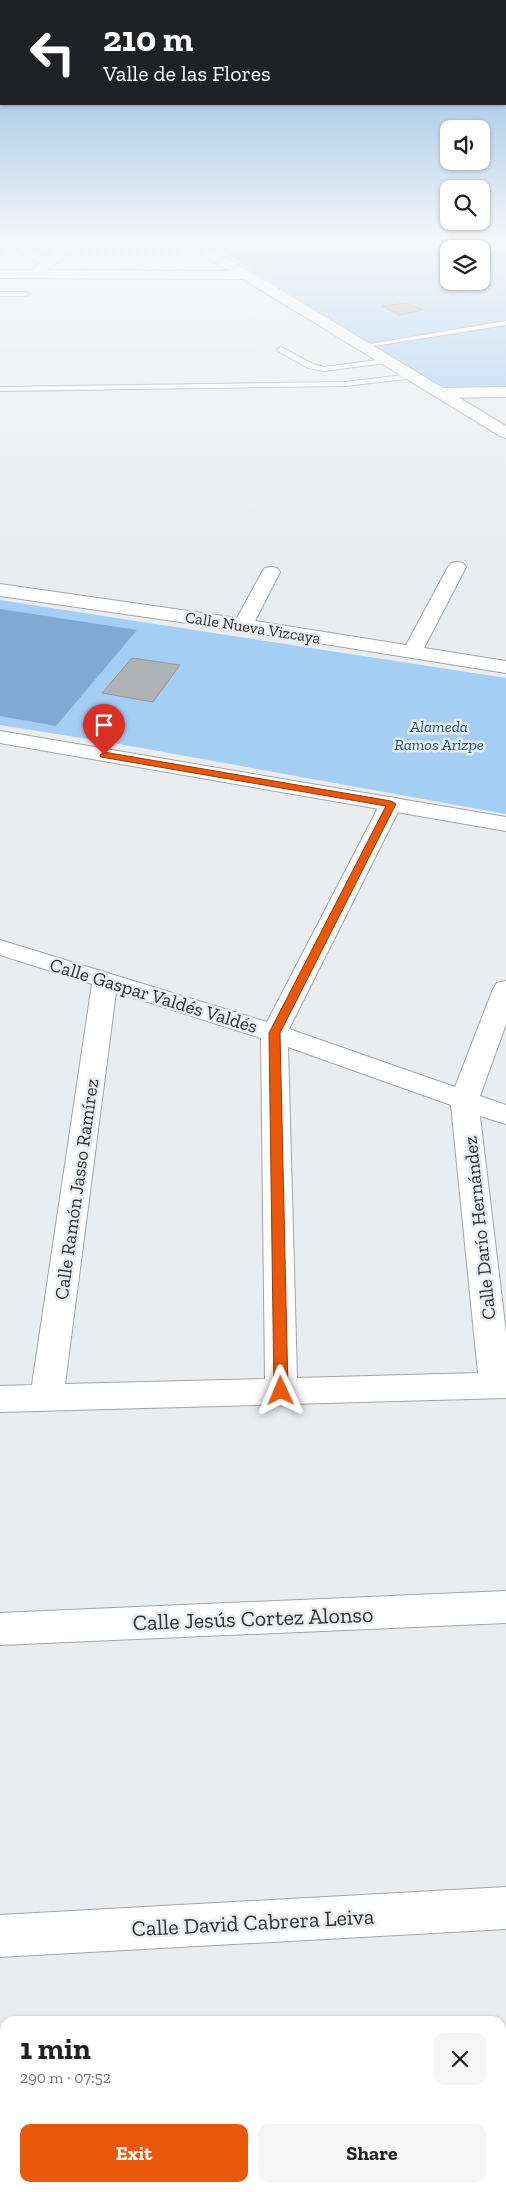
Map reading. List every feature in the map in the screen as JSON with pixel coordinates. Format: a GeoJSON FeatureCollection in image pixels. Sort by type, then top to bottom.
{"type":"FeatureCollection","features":[{"type":"Feature","properties":{"kind":"street"},"geometry":{"type":"LineString","coordinates":[[358,343],[506,433]]}},
{"type":"Feature","properties":{"kind":"street"},"geometry":{"type":"LineString","coordinates":[[440,393],[506,392]]}},
{"type":"Feature","properties":{"kind":"street"},"geometry":{"type":"LineString","coordinates":[[412,652],[457,567]]}},
{"type":"Feature","properties":{"kind":"street"},"geometry":{"type":"LineString","coordinates":[[244,625],[271,572]]}},
{"type":"Feature","properties":{"kind":"street","name":"Calle Nueva Vizcaya"},"geometry":{"type":"LineString","coordinates":[[0,590],[244,625],[506,667]]}},
{"type":"Feature","properties":{"kind":"street"},"geometry":{"type":"LineString","coordinates":[[0,737],[506,824]]}},
{"type":"Feature","properties":{"kind":"street"},"geometry":{"type":"LineString","coordinates":[[281,1391],[274,1033],[391,804]]}},
{"type":"Feature","properties":{"kind":"street","name":"Calle Gaspar Valdés Valdés"},"geometry":{"type":"LineString","coordinates":[[0,947],[274,1033],[506,1115]]}},
{"type":"Feature","properties":{"kind":"street","name":"Calle Ramón Jasso Ramírez"},"geometry":{"type":"LineString","coordinates":[[47,1398],[105,980]]}},
{"type":"Feature","properties":{"kind":"street"},"geometry":{"type":"LineString","coordinates":[[464,1101],[506,989]]}},
{"type":"Feature","properties":{"kind":"street","name":"Calle Darío Hernández"},"geometry":{"type":"LineString","coordinates":[[464,1101],[501,1385]]}},
{"type":"Feature","properties":{"kind":"street"},"geometry":{"type":"LineString","coordinates":[[0,1399],[501,1385]]}},
{"type":"Feature","properties":{"kind":"street","name":"Calle Jesús Cortez Alonso"},"geometry":{"type":"LineString","coordinates":[[0,1629],[506,1608]]}},
{"type":"Feature","properties":{"kind":"street","name":"Calle David Cabrera Leiva"},"geometry":{"type":"LineString","coordinates":[[0,1936],[506,1908]]}},
{"type":"Feature","properties":{"kind":"lane"},"geometry":{"type":"LineString","coordinates":[[362,346],[379,343]]}},
{"type":"Feature","properties":{"kind":"lane"},"geometry":{"type":"LineString","coordinates":[[281,349],[310,366],[324,369],[386,361]]}},
{"type":"Feature","properties":{"kind":"lane"},"geometry":{"type":"LineString","coordinates":[[0,389],[345,384],[412,376]]}},
{"type":"Feature","properties":{"kind":"green space"},"geometry":{"type":"Polygon","coordinates":[[[367,343],[506,343],[506,390],[442,391],[367,343]]]}},
{"type":"Feature","properties":{"kind":"green space","name":"Alameda Ramos Arizpe"},"geometry":{"type":"Polygon","coordinates":[[[0,600],[506,678],[506,814],[119,744],[0,725],[0,600]]]}},
{"type":"Feature","properties":{"kind":"shaded area"},"geometry":{"type":"Polygon","coordinates":[[[0,609],[137,630],[56,726],[0,716],[0,609]]]}},
{"type":"Feature","properties":{"kind":"building"},"geometry":{"type":"Polygon","coordinates":[[[132,658],[180,665],[153,702],[102,693],[132,658]]]}},
{"type":"Feature","properties":{"kind":"route"},"geometry":{"type":"LineString","coordinates":[[104,755],[391,804],[274,1033],[281,1391]]}}]}
